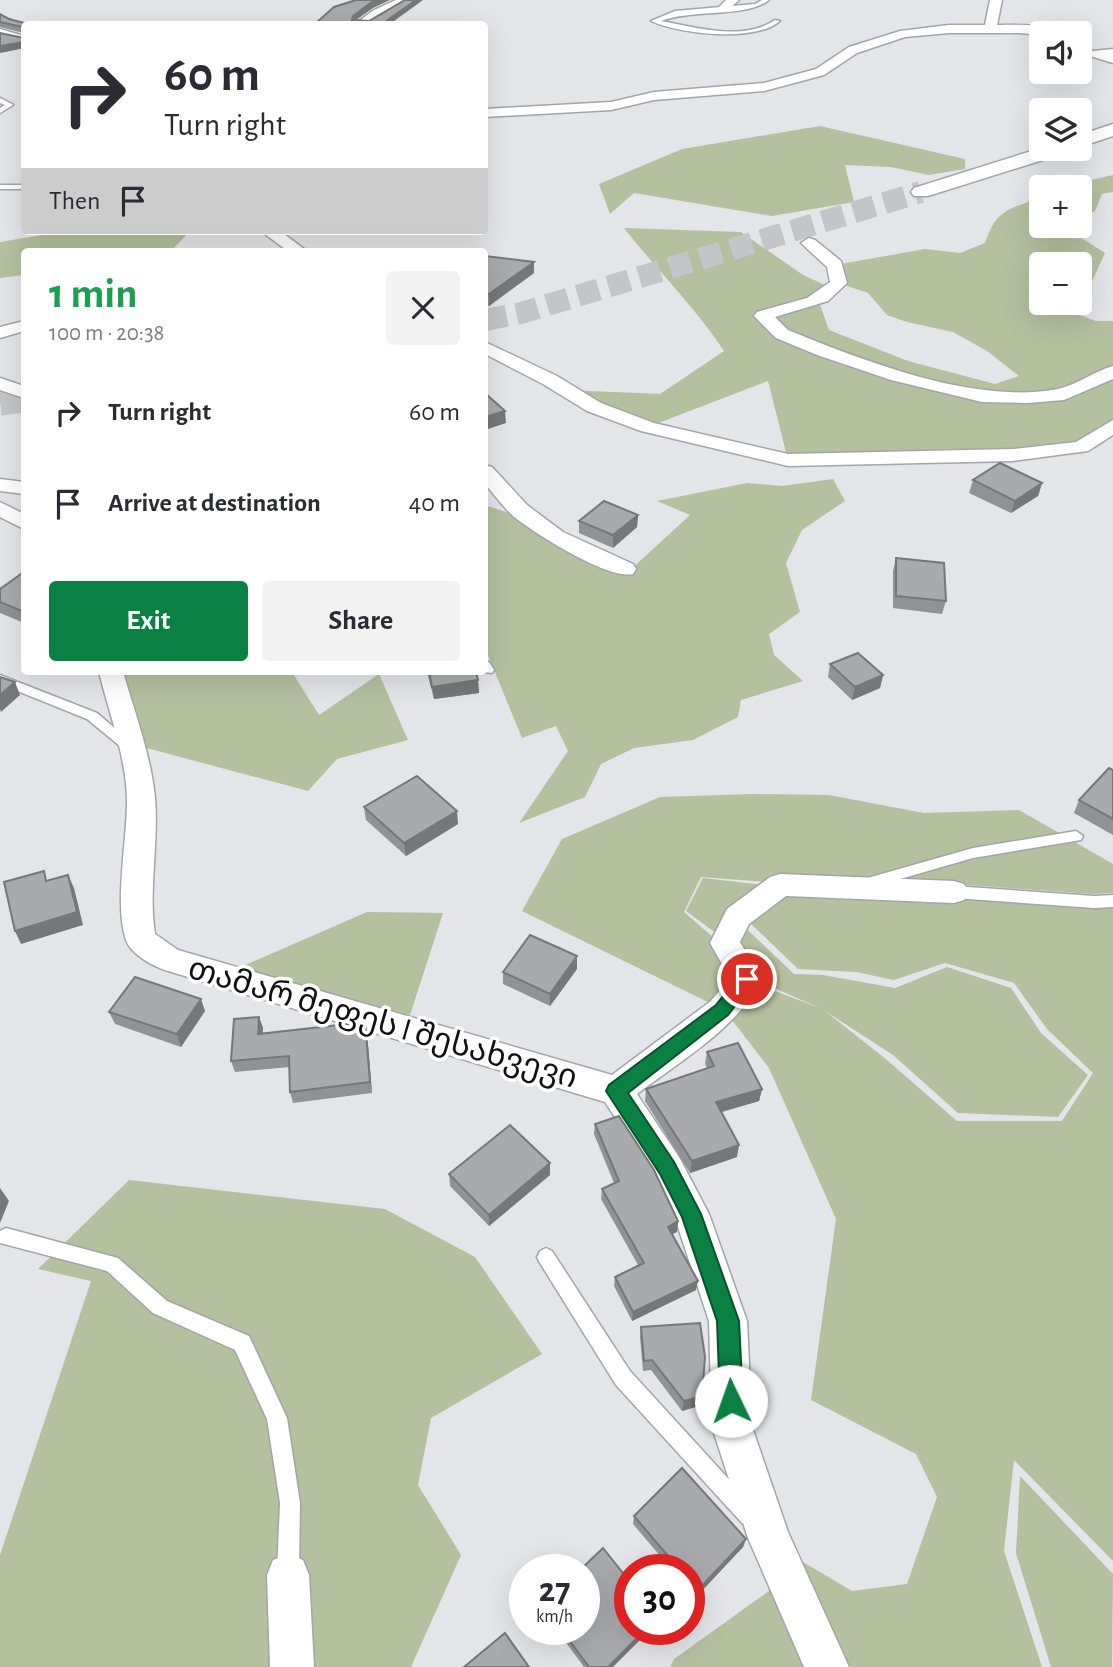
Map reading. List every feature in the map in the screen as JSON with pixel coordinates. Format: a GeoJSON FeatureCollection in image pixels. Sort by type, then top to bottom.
{"type":"FeatureCollection","features":[{"type":"Feature","properties":{"kind":"highway"},"geometry":{"type":"LineString","coordinates":[[1092,137],[1113,130]]}},
{"type":"Feature","properties":{"kind":"highway"},"geometry":{"type":"LineString","coordinates":[[921,192],[1029,159]]}},
{"type":"Feature","properties":{"kind":"street"},"geometry":{"type":"LineString","coordinates":[[364,21],[405,0]]}},
{"type":"Feature","properties":{"kind":"street"},"geometry":{"type":"LineString","coordinates":[[723,9],[733,0]]}},
{"type":"Feature","properties":{"kind":"street"},"geometry":{"type":"LineString","coordinates":[[990,29],[996,0]]}},
{"type":"Feature","properties":{"kind":"street"},"geometry":{"type":"LineString","coordinates":[[488,113],[611,106],[654,96],[764,87],[820,72],[853,50],[904,34],[949,29],[1029,32]]}},
{"type":"Feature","properties":{"kind":"street"},"geometry":{"type":"LineString","coordinates":[[0,33],[21,38]]}},
{"type":"Feature","properties":{"kind":"street"},"geometry":{"type":"LineString","coordinates":[[1113,54],[1093,55],[1113,59]]}},
{"type":"Feature","properties":{"kind":"street"},"geometry":{"type":"LineString","coordinates":[[275,235],[294,248]]}},
{"type":"Feature","properties":{"kind":"street"},"geometry":{"type":"LineString","coordinates":[[809,243],[835,265],[839,283],[828,297],[819,301],[780,307],[763,316],[782,334],[898,376],[982,396],[1028,397],[1064,394],[1113,372]]}},
{"type":"Feature","properties":{"kind":"street"},"geometry":{"type":"LineString","coordinates":[[0,333],[21,327]]}},
{"type":"Feature","properties":{"kind":"street"},"geometry":{"type":"LineString","coordinates":[[488,349],[550,380],[594,407],[648,428],[788,460],[1013,455],[1081,447],[1113,426]]}},
{"type":"Feature","properties":{"kind":"street"},"geometry":{"type":"LineString","coordinates":[[0,384],[21,391]]}},
{"type":"Feature","properties":{"kind":"street"},"geometry":{"type":"LineString","coordinates":[[488,474],[519,510],[555,537],[625,569]]}},
{"type":"Feature","properties":{"kind":"street"},"geometry":{"type":"LineString","coordinates":[[0,485],[21,488]]}},
{"type":"Feature","properties":{"kind":"street"},"geometry":{"type":"LineString","coordinates":[[0,508],[21,521]]}},
{"type":"Feature","properties":{"kind":"street","name":"თამარ მეფეს I შესახვევი"},"geometry":{"type":"LineString","coordinates":[[112,675],[132,749],[141,799],[136,912],[141,940],[168,960],[616,1091]]}},
{"type":"Feature","properties":{"kind":"street"},"geometry":{"type":"LineString","coordinates":[[827,1667],[769,1538],[732,1427],[728,1321],[691,1214],[667,1168],[616,1091],[722,1010],[747,979],[724,943],[737,917],[780,885],[954,892]]}},
{"type":"Feature","properties":{"kind":"street"},"geometry":{"type":"LineString","coordinates":[[288,1575],[292,1667]]}},
{"type":"Feature","properties":{"kind":"lane"},"geometry":{"type":"LineString","coordinates":[[766,0],[756,6],[675,13],[654,21],[741,33],[764,29],[777,21]]}},
{"type":"Feature","properties":{"kind":"lane"},"geometry":{"type":"LineString","coordinates":[[0,100],[10,106],[0,111]]}},
{"type":"Feature","properties":{"kind":"lane"},"geometry":{"type":"LineString","coordinates":[[0,187],[21,187]]}},
{"type":"Feature","properties":{"kind":"lane"},"geometry":{"type":"LineString","coordinates":[[0,680],[92,716],[132,749]]}},
{"type":"Feature","properties":{"kind":"lane"},"geometry":{"type":"LineString","coordinates":[[853,888],[973,853],[1076,836]]}},
{"type":"Feature","properties":{"kind":"lane"},"geometry":{"type":"LineString","coordinates":[[954,892],[1113,901]]}},
{"type":"Feature","properties":{"kind":"lane"},"geometry":{"type":"LineString","coordinates":[[6,1237],[112,1264],[160,1307],[242,1343],[277,1419],[290,1503],[288,1575]]}},
{"type":"Feature","properties":{"kind":"lane"},"geometry":{"type":"LineString","coordinates":[[546,1257],[623,1378],[769,1538]]}},
{"type":"Feature","properties":{"kind":"green space"},"geometry":{"type":"Polygon","coordinates":[[[820,126],[965,159],[965,169],[929,175],[891,167],[845,165],[854,202],[772,216],[634,193],[610,214],[599,184],[682,149],[820,126]]]}},
{"type":"Feature","properties":{"kind":"green space"},"geometry":{"type":"Polygon","coordinates":[[[1113,175],[1113,192],[1102,194],[1092,213],[1092,180],[1113,175]]]}},
{"type":"Feature","properties":{"kind":"green space"},"geometry":{"type":"Polygon","coordinates":[[[1029,202],[1029,238],[1082,238],[1105,253],[1092,281],[1092,252],[1029,252],[1029,315],[1080,315],[1096,321],[1113,321],[1113,426],[1081,447],[788,460],[768,381],[648,427],[566,390],[660,394],[724,351],[701,319],[624,228],[741,232],[803,275],[834,289],[819,302],[829,330],[908,361],[995,384],[1019,376],[987,351],[953,332],[887,315],[868,293],[839,283],[835,265],[925,249],[960,253],[985,243],[994,222],[1013,208],[1029,202]]]}},
{"type":"Feature","properties":{"kind":"green space"},"geometry":{"type":"Polygon","coordinates":[[[42,235],[186,235],[174,248],[21,248],[21,275],[0,278],[0,242],[42,235]]]}},
{"type":"Feature","properties":{"kind":"green space"},"geometry":{"type":"Polygon","coordinates":[[[833,479],[845,501],[802,530],[786,563],[800,612],[769,634],[774,655],[803,681],[741,700],[738,717],[693,740],[634,748],[601,764],[585,797],[519,823],[568,751],[556,726],[522,738],[488,655],[488,506],[515,515],[628,572],[690,515],[657,501],[747,483],[782,486],[833,479]]]}},
{"type":"Feature","properties":{"kind":"green space"},"geometry":{"type":"Polygon","coordinates":[[[114,675],[294,675],[319,715],[379,675],[408,740],[337,759],[308,791],[139,746],[114,675]]]}},
{"type":"Feature","properties":{"kind":"green space"},"geometry":{"type":"Polygon","coordinates":[[[829,795],[924,813],[1019,810],[1113,864],[1113,893],[1092,894],[954,884],[782,883],[701,877],[684,912],[721,944],[744,979],[720,1008],[522,911],[562,839],[660,797],[829,795]]]}},
{"type":"Feature","properties":{"kind":"green space"},"geometry":{"type":"Polygon","coordinates":[[[703,878],[772,886],[734,917],[794,974],[823,975],[895,988],[947,967],[1011,988],[1041,1033],[1088,1075],[1058,1117],[958,1113],[893,1055],[825,1011],[957,1121],[1062,1121],[1093,1073],[1047,1029],[1014,983],[945,963],[894,980],[856,972],[798,969],[745,918],[784,891],[1113,904],[1113,1561],[1014,1460],[1004,1551],[1042,1667],[832,1667],[776,1546],[852,1591],[907,1584],[937,1497],[916,1454],[811,1400],[836,1219],[769,1068],[725,1011],[751,982],[820,1008],[749,977],[728,942],[686,911],[703,878]]]}},
{"type":"Feature","properties":{"kind":"green space"},"geometry":{"type":"Polygon","coordinates":[[[367,912],[443,913],[410,1015],[261,979],[236,969],[367,912]]]}},
{"type":"Feature","properties":{"kind":"green space"},"geometry":{"type":"Polygon","coordinates":[[[129,1180],[385,1209],[475,1257],[542,1354],[431,1418],[418,1485],[461,1555],[411,1667],[0,1667],[0,1555],[91,1281],[38,1269],[129,1180]]]}},
{"type":"Feature","properties":{"kind":"green space"},"geometry":{"type":"Polygon","coordinates":[[[1020,1476],[1113,1574],[1112,1667],[1051,1667],[1016,1553],[1020,1476]]]}},
{"type":"Feature","properties":{"kind":"green space"},"geometry":{"type":"Polygon","coordinates":[[[780,1583],[818,1667],[670,1667],[674,1659],[694,1645],[705,1645],[705,1637],[780,1583]]]}},
{"type":"Feature","properties":{"kind":"building"},"geometry":{"type":"Polygon","coordinates":[[[356,0],[378,0],[353,16],[352,20],[369,21],[318,21],[334,7],[356,0]]]}},
{"type":"Feature","properties":{"kind":"building"},"geometry":{"type":"Polygon","coordinates":[[[405,0],[416,0],[386,21],[369,21],[405,0]]]}},
{"type":"Feature","properties":{"kind":"building"},"geometry":{"type":"Polygon","coordinates":[[[0,14],[21,22],[21,27],[0,22],[0,14]]]}},
{"type":"Feature","properties":{"kind":"building"},"geometry":{"type":"Polygon","coordinates":[[[0,33],[21,37],[21,42],[0,46],[0,33]]]}},
{"type":"Feature","properties":{"kind":"building"},"geometry":{"type":"Polygon","coordinates":[[[488,256],[534,262],[489,294],[488,256]]]}},
{"type":"Feature","properties":{"kind":"building"},"geometry":{"type":"Polygon","coordinates":[[[488,396],[505,411],[488,416],[488,396]]]}},
{"type":"Feature","properties":{"kind":"building"},"geometry":{"type":"Polygon","coordinates":[[[1000,463],[1042,483],[1015,501],[973,480],[1000,463]]]}},
{"type":"Feature","properties":{"kind":"building"},"geometry":{"type":"Polygon","coordinates":[[[604,501],[638,515],[613,535],[579,521],[604,501]]]}},
{"type":"Feature","properties":{"kind":"building"},"geometry":{"type":"Polygon","coordinates":[[[896,558],[944,563],[946,601],[896,596],[896,558]]]}},
{"type":"Feature","properties":{"kind":"building"},"geometry":{"type":"Polygon","coordinates":[[[21,574],[21,611],[0,602],[0,589],[21,574]]]}},
{"type":"Feature","properties":{"kind":"building"},"geometry":{"type":"Polygon","coordinates":[[[858,653],[883,675],[855,687],[830,664],[858,653]]]}},
{"type":"Feature","properties":{"kind":"building"},"geometry":{"type":"Polygon","coordinates":[[[430,675],[477,675],[478,680],[432,687],[430,675]]]}},
{"type":"Feature","properties":{"kind":"building"},"geometry":{"type":"Polygon","coordinates":[[[0,677],[15,682],[0,695],[0,677]]]}},
{"type":"Feature","properties":{"kind":"building"},"geometry":{"type":"Polygon","coordinates":[[[1109,768],[1113,770],[1113,819],[1079,800],[1109,768]]]}},
{"type":"Feature","properties":{"kind":"building"},"geometry":{"type":"Polygon","coordinates":[[[417,776],[457,811],[404,843],[364,807],[417,776]]]}},
{"type":"Feature","properties":{"kind":"building"},"geometry":{"type":"Polygon","coordinates":[[[44,871],[46,881],[68,875],[77,912],[15,931],[4,882],[44,871]]]}},
{"type":"Feature","properties":{"kind":"building"},"geometry":{"type":"Polygon","coordinates":[[[530,935],[577,956],[550,994],[503,972],[530,935]]]}},
{"type":"Feature","properties":{"kind":"building"},"geometry":{"type":"Polygon","coordinates":[[[135,977],[201,999],[177,1034],[109,1012],[135,977]]]}},
{"type":"Feature","properties":{"kind":"building"},"geometry":{"type":"Polygon","coordinates":[[[259,1017],[258,1034],[365,1022],[370,1082],[290,1092],[289,1056],[231,1061],[234,1019],[259,1017]]]}},
{"type":"Feature","properties":{"kind":"building"},"geometry":{"type":"Polygon","coordinates":[[[738,1043],[762,1089],[716,1102],[739,1145],[692,1161],[646,1089],[714,1066],[707,1052],[738,1043]]]}},
{"type":"Feature","properties":{"kind":"building"},"geometry":{"type":"Polygon","coordinates":[[[619,1116],[654,1170],[678,1221],[668,1227],[698,1281],[633,1312],[615,1277],[644,1263],[602,1189],[619,1181],[595,1124],[619,1116]]]}},
{"type":"Feature","properties":{"kind":"building"},"geometry":{"type":"Polygon","coordinates":[[[510,1125],[550,1163],[489,1215],[449,1174],[510,1125]]]}},
{"type":"Feature","properties":{"kind":"building"},"geometry":{"type":"Polygon","coordinates":[[[700,1323],[705,1357],[702,1396],[684,1401],[652,1360],[644,1361],[641,1327],[700,1323]]]}},
{"type":"Feature","properties":{"kind":"building"},"geometry":{"type":"Polygon","coordinates":[[[682,1468],[746,1539],[705,1583],[705,1554],[666,1554],[634,1516],[682,1468]]]}},
{"type":"Feature","properties":{"kind":"building"},"geometry":{"type":"Polygon","coordinates":[[[603,1548],[614,1562],[614,1645],[630,1645],[608,1667],[589,1667],[573,1645],[600,1645],[600,1554],[597,1554],[603,1548]]]}},
{"type":"Feature","properties":{"kind":"building"},"geometry":{"type":"Polygon","coordinates":[[[505,1633],[509,1645],[513,1645],[529,1667],[464,1667],[505,1633]]]}},
{"type":"Feature","properties":{"kind":"tunnel"},"geometry":{"type":"LineString","coordinates":[[488,319],[521,313],[921,192]]}},
{"type":"Feature","properties":{"kind":"tunnel"},"geometry":{"type":"LineString","coordinates":[[0,402],[21,399]]}},
{"type":"Feature","properties":{"kind":"route"},"geometry":{"type":"LineString","coordinates":[[731,1401],[728,1321],[691,1214],[667,1168],[616,1091],[722,1010],[747,979]]}}]}
